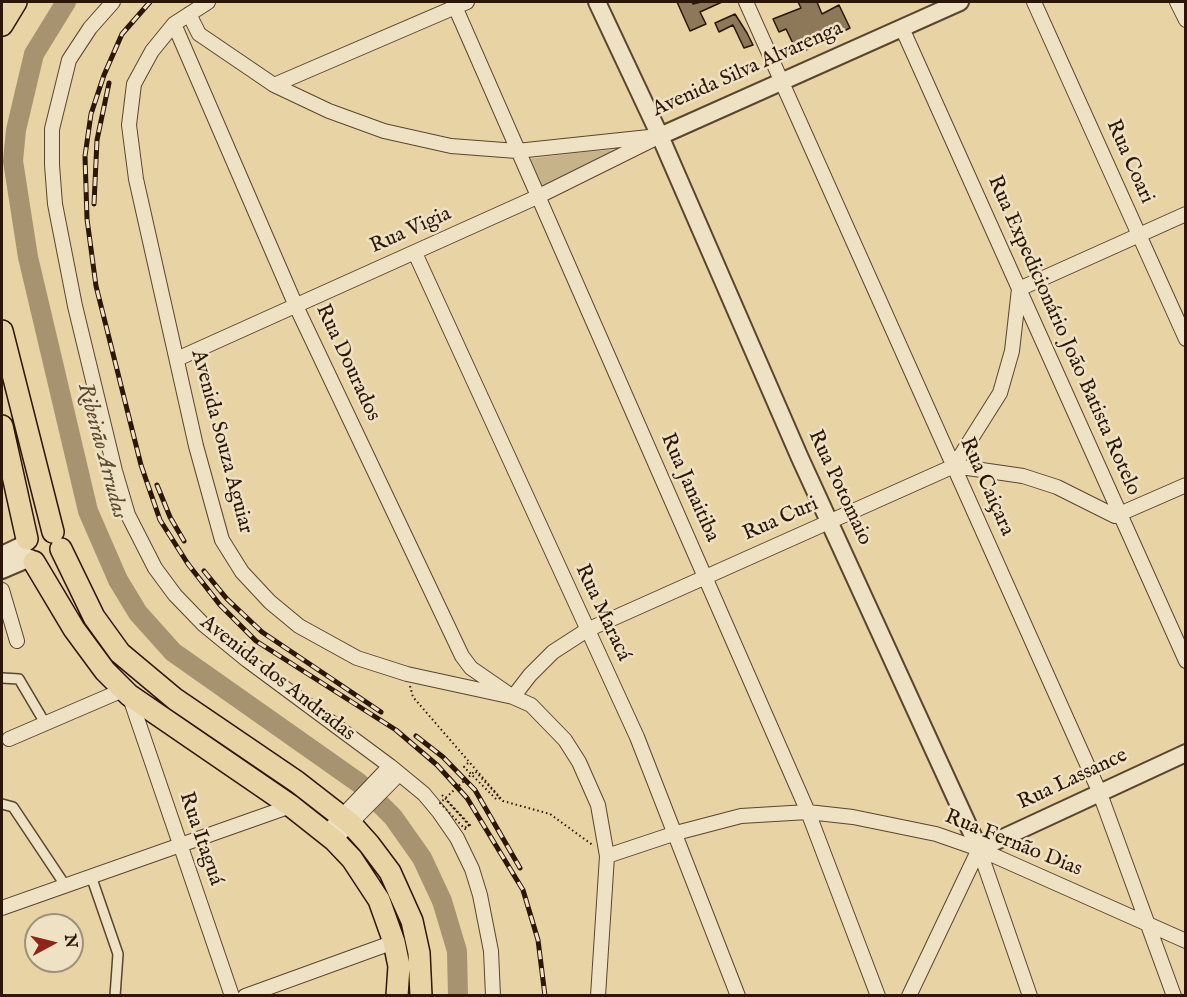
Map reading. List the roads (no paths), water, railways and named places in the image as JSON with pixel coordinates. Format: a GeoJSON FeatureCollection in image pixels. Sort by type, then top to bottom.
{"type":"FeatureCollection","features":[{"type":"Feature","properties":{"kind":"main road"},"geometry":{"type":"LineString","coordinates":[[2,25],[16,2]]}},
{"type":"Feature","properties":{"kind":"main road"},"geometry":{"type":"LineString","coordinates":[[2,331],[57,540],[94,617],[120,652],[176,699],[349,818],[390,872],[404,899],[419,953],[421,996]]}},
{"type":"Feature","properties":{"kind":"main road"},"geometry":{"type":"LineString","coordinates":[[2,426],[29,551],[74,629],[120,690],[291,806],[330,836],[371,886],[394,942],[399,966],[397,996]]}},
{"type":"Feature","properties":{"kind":"main road"},"geometry":{"type":"LineString","coordinates":[[29,551],[36,530],[45,528],[57,540]]}},
{"type":"Feature","properties":{"kind":"main road"},"geometry":{"type":"LineString","coordinates":[[29,551],[51,562],[57,540]]}},
{"type":"Feature","properties":{"kind":"street","name":"Avenida dos Andradas"},"geometry":{"type":"LineString","coordinates":[[113,2],[90,28],[69,60],[52,129],[52,165],[55,204],[75,306],[128,515],[155,568],[175,595],[203,624],[391,774],[424,794],[439,812],[472,869],[488,931],[493,996]]}},
{"type":"Feature","properties":{"kind":"street","name":"Avenida Souza Aguiar"},"geometry":{"type":"LineString","coordinates":[[208,2],[174,24],[152,51],[134,84],[129,125],[136,179],[177,359],[222,540],[243,572],[270,602],[299,626],[357,658],[407,674],[513,697],[531,705],[550,722],[579,762],[598,805],[607,856],[598,996]]}},
{"type":"Feature","properties":{"kind":"street","name":"Rua Potomaio"},"geometry":{"type":"LineString","coordinates":[[597,2],[660,136],[829,521],[979,849],[1030,996]]}},
{"type":"Feature","properties":{"kind":"street","name":"Rua Caiçara"},"geometry":{"type":"LineString","coordinates":[[746,2],[1099,791],[1150,925],[1174,996]]}},
{"type":"Feature","properties":{"kind":"street","name":"Avenida Silva Alvarenga"},"geometry":{"type":"LineString","coordinates":[[189,14],[199,34],[274,84],[329,111],[384,131],[451,146],[517,151],[660,136],[960,2]]}},
{"type":"Feature","properties":{"kind":"street","name":"Rua Coari"},"geometry":{"type":"LineString","coordinates":[[1034,2],[1185,339]]}},
{"type":"Feature","properties":{"kind":"street"},"geometry":{"type":"LineString","coordinates":[[1177,2],[1185,20]]}},
{"type":"Feature","properties":{"kind":"street"},"geometry":{"type":"LineString","coordinates":[[274,84],[458,3]]}},
{"type":"Feature","properties":{"kind":"street","name":"Rua Janaitiba"},"geometry":{"type":"LineString","coordinates":[[458,3],[517,151],[808,812],[878,996]]}},
{"type":"Feature","properties":{"kind":"street","name":"Rua Dourados"},"geometry":{"type":"LineString","coordinates":[[174,24],[296,306],[462,656],[471,668],[513,697]]}},
{"type":"Feature","properties":{"kind":"street","name":"Rua Expedicionário João Batista Rotelo"},"geometry":{"type":"LineString","coordinates":[[902,28],[1185,661]]}},
{"type":"Feature","properties":{"kind":"street","name":"Rua Vigia"},"geometry":{"type":"LineString","coordinates":[[177,359],[415,253],[660,136]]}},
{"type":"Feature","properties":{"kind":"street"},"geometry":{"type":"LineString","coordinates":[[1185,214],[1019,288],[1012,351],[1000,393],[954,466],[1023,476],[1057,487],[1115,516],[1185,485]]}},
{"type":"Feature","properties":{"kind":"street","name":"Rua Maracá"},"geometry":{"type":"LineString","coordinates":[[415,253],[641,747],[738,996]]}},
{"type":"Feature","properties":{"kind":"street","name":"Rua Curi"},"geometry":{"type":"LineString","coordinates":[[513,697],[530,675],[553,652],[587,630],[954,466]]}},
{"type":"Feature","properties":{"kind":"street"},"geometry":{"type":"LineString","coordinates":[[2,555],[29,551]]}},
{"type":"Feature","properties":{"kind":"street"},"geometry":{"type":"LineString","coordinates":[[2,570],[29,551]]}},
{"type":"Feature","properties":{"kind":"street"},"geometry":{"type":"LineString","coordinates":[[2,590],[17,641]]}},
{"type":"Feature","properties":{"kind":"street"},"geometry":{"type":"LineString","coordinates":[[2,678],[19,680],[45,723]]}},
{"type":"Feature","properties":{"kind":"street"},"geometry":{"type":"LineString","coordinates":[[5,738],[120,690]]}},
{"type":"Feature","properties":{"kind":"street","name":"Rua Itaguá"},"geometry":{"type":"LineString","coordinates":[[120,690],[180,845],[232,996]]}},
{"type":"Feature","properties":{"kind":"street","name":"Rua Lassance"},"geometry":{"type":"LineString","coordinates":[[979,849],[1099,791],[1185,753]]}},
{"type":"Feature","properties":{"kind":"street"},"geometry":{"type":"LineString","coordinates":[[330,836],[391,774]]}},
{"type":"Feature","properties":{"kind":"street"},"geometry":{"type":"LineString","coordinates":[[2,804],[13,807],[65,885]]}},
{"type":"Feature","properties":{"kind":"street"},"geometry":{"type":"LineString","coordinates":[[2,908],[291,806]]}},
{"type":"Feature","properties":{"kind":"street","name":"Rua Fernão Dias"},"geometry":{"type":"LineString","coordinates":[[607,856],[676,832],[741,816],[808,812],[893,824],[936,834],[979,849],[1185,941]]}},
{"type":"Feature","properties":{"kind":"street"},"geometry":{"type":"LineString","coordinates":[[909,996],[979,849]]}},
{"type":"Feature","properties":{"kind":"street"},"geometry":{"type":"LineString","coordinates":[[91,876],[118,954],[115,996]]}},
{"type":"Feature","properties":{"kind":"street"},"geometry":{"type":"LineString","coordinates":[[245,996],[394,942]]}},
{"type":"Feature","properties":{"kind":"waterway","name":"Ribeirão Arrudas"},"geometry":{"type":"LineString","coordinates":[[66,2],[34,54],[16,130],[13,161],[28,257],[88,511],[118,580],[138,613],[173,652],[359,783],[393,817],[422,858],[442,901],[457,951],[458,996]]}},
{"type":"Feature","properties":{"kind":"railway"},"geometry":{"type":"LineString","coordinates":[[150,2],[122,34],[104,75],[91,114],[85,156],[87,219],[96,286],[141,465],[160,520],[188,564],[220,605],[256,641],[396,730],[437,765],[467,798],[523,890],[538,940],[545,996]]}},
{"type":"Feature","properties":{"kind":"railway"},"geometry":{"type":"LineString","coordinates":[[94,204],[97,140],[109,83]]}},
{"type":"Feature","properties":{"kind":"railway"},"geometry":{"type":"LineString","coordinates":[[157,485],[170,517],[184,541]]}},
{"type":"Feature","properties":{"kind":"railway"},"geometry":{"type":"LineString","coordinates":[[204,571],[227,599],[262,632],[381,712]]}},
{"type":"Feature","properties":{"kind":"railway"},"geometry":{"type":"LineString","coordinates":[[416,736],[443,757],[475,790],[520,868]]}}]}
